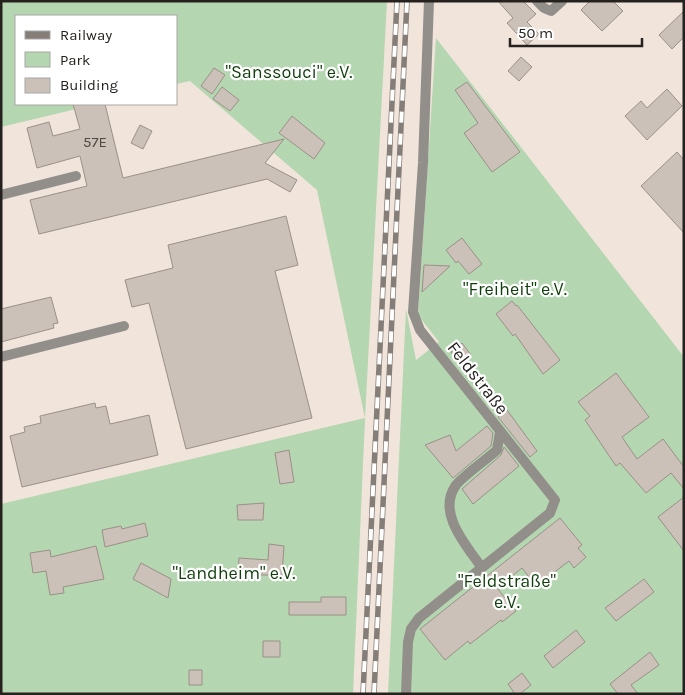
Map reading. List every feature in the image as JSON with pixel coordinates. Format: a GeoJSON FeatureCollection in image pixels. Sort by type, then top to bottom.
{"type":"FeatureCollection","features":[{"type":"Feature","properties":{"kind":"lane","name":"Feldstraße"},"geometry":{"type":"LineString","coordinates":[[406,694],[408,642],[411,629],[419,618],[550,513],[555,500],[420,330],[413,312],[423,163],[429,1]]}},
{"type":"Feature","properties":{"kind":"lane"},"geometry":{"type":"LineString","coordinates":[[537,1],[544,8],[552,11],[562,1]]}},
{"type":"Feature","properties":{"kind":"lane"},"geometry":{"type":"LineString","coordinates":[[1,195],[76,176]]}},
{"type":"Feature","properties":{"kind":"lane"},"geometry":{"type":"LineString","coordinates":[[1,357],[124,326]]}},
{"type":"Feature","properties":{"kind":"lane"},"geometry":{"type":"LineString","coordinates":[[482,568],[456,530],[450,510],[451,496],[456,485],[497,450],[500,432]]}},
{"type":"Feature","properties":{"kind":"green space","name":"\"Sanssouci\" e.V."},"geometry":{"type":"Polygon","coordinates":[[[1,1],[387,1],[365,418],[317,190],[190,81],[178,84],[178,15],[15,15],[15,105],[93,105],[1,127],[1,1]]]}},
{"type":"Feature","properties":{"kind":"green space"},"geometry":{"type":"Polygon","coordinates":[[[436,38],[684,357],[684,694],[388,694],[406,309],[416,360],[439,342],[418,315],[436,38]]]}},
{"type":"Feature","properties":{"kind":"green space","name":"\"Landheim\" e.V."},"geometry":{"type":"Polygon","coordinates":[[[365,418],[353,694],[1,694],[1,504],[365,418]]]}},
{"type":"Feature","properties":{"kind":"building"},"geometry":{"type":"Polygon","coordinates":[[[498,1],[523,1],[536,14],[527,22],[539,34],[527,45],[507,23],[513,18],[498,1]]]}},
{"type":"Feature","properties":{"kind":"building"},"geometry":{"type":"Polygon","coordinates":[[[590,1],[613,1],[623,11],[602,31],[581,10],[590,1]]]}},
{"type":"Feature","properties":{"kind":"building"},"geometry":{"type":"Polygon","coordinates":[[[684,11],[684,37],[672,49],[659,35],[684,11]]]}},
{"type":"Feature","properties":{"kind":"building"},"geometry":{"type":"Polygon","coordinates":[[[521,57],[532,67],[519,81],[508,71],[521,57]]]}},
{"type":"Feature","properties":{"kind":"building"},"geometry":{"type":"Polygon","coordinates":[[[214,68],[225,75],[212,94],[201,86],[214,68]]]}},
{"type":"Feature","properties":{"kind":"building"},"geometry":{"type":"Polygon","coordinates":[[[467,82],[520,152],[492,172],[464,133],[478,123],[455,90],[467,82]]]}},
{"type":"Feature","properties":{"kind":"building"},"geometry":{"type":"Polygon","coordinates":[[[222,87],[239,100],[230,111],[213,99],[222,87]]]}},
{"type":"Feature","properties":{"kind":"building"},"geometry":{"type":"Polygon","coordinates":[[[667,89],[682,106],[647,140],[625,116],[641,101],[647,108],[667,89]]]}},
{"type":"Feature","properties":{"kind":"building"},"geometry":{"type":"Polygon","coordinates":[[[73,105],[105,105],[123,178],[284,139],[265,163],[297,180],[290,192],[267,179],[39,234],[30,200],[87,186],[80,156],[37,168],[27,128],[49,122],[53,136],[80,129],[73,105]]]}},
{"type":"Feature","properties":{"kind":"building"},"geometry":{"type":"Polygon","coordinates":[[[292,116],[325,143],[314,159],[279,133],[292,116]]]}},
{"type":"Feature","properties":{"kind":"building"},"geometry":{"type":"Polygon","coordinates":[[[140,125],[152,131],[143,149],[131,143],[140,125]]]}},
{"type":"Feature","properties":{"kind":"building"},"geometry":{"type":"Polygon","coordinates":[[[677,152],[684,160],[684,233],[641,186],[677,152]]]}},
{"type":"Feature","properties":{"kind":"building"},"geometry":{"type":"Polygon","coordinates":[[[286,216],[298,265],[275,271],[312,418],[186,449],[149,303],[132,307],[125,280],[173,268],[168,245],[286,216]]]}},
{"type":"Feature","properties":{"kind":"building"},"geometry":{"type":"Polygon","coordinates":[[[462,238],[482,264],[469,274],[458,261],[456,263],[446,250],[462,238]]]}},
{"type":"Feature","properties":{"kind":"building"},"geometry":{"type":"Polygon","coordinates":[[[424,265],[450,266],[422,292],[424,265]]]}},
{"type":"Feature","properties":{"kind":"building"},"geometry":{"type":"Polygon","coordinates":[[[51,297],[58,323],[53,324],[54,328],[1,342],[1,309],[51,297]]]}},
{"type":"Feature","properties":{"kind":"building"},"geometry":{"type":"Polygon","coordinates":[[[512,301],[560,360],[543,374],[515,334],[513,336],[496,314],[512,301]]]}},
{"type":"Feature","properties":{"kind":"building"},"geometry":{"type":"Polygon","coordinates":[[[462,343],[471,355],[460,363],[451,352],[462,343]]]}},
{"type":"Feature","properties":{"kind":"building"},"geometry":{"type":"Polygon","coordinates":[[[616,373],[649,417],[622,437],[637,459],[663,439],[684,467],[684,489],[671,473],[646,493],[620,463],[616,466],[585,420],[590,416],[578,402],[616,373]]]}},
{"type":"Feature","properties":{"kind":"building"},"geometry":{"type":"Polygon","coordinates":[[[95,403],[96,408],[106,406],[110,424],[149,415],[158,455],[22,487],[10,436],[25,432],[24,427],[41,423],[40,416],[95,403]]]}},
{"type":"Feature","properties":{"kind":"building"},"geometry":{"type":"Polygon","coordinates":[[[507,410],[537,451],[530,457],[498,417],[507,410]]]}},
{"type":"Feature","properties":{"kind":"building"},"geometry":{"type":"Polygon","coordinates":[[[487,426],[493,433],[491,446],[453,478],[425,445],[450,435],[456,451],[487,426]]]}},
{"type":"Feature","properties":{"kind":"building"},"geometry":{"type":"Polygon","coordinates":[[[504,447],[519,466],[473,504],[462,489],[501,455],[504,447]]]}},
{"type":"Feature","properties":{"kind":"building"},"geometry":{"type":"Polygon","coordinates":[[[289,450],[294,482],[280,484],[275,453],[289,450]]]}},
{"type":"Feature","properties":{"kind":"building"},"geometry":{"type":"Polygon","coordinates":[[[684,497],[684,551],[658,517],[684,497]]]}},
{"type":"Feature","properties":{"kind":"building"},"geometry":{"type":"Polygon","coordinates":[[[264,503],[263,520],[238,520],[237,505],[264,503]]]}},
{"type":"Feature","properties":{"kind":"building"},"geometry":{"type":"Polygon","coordinates":[[[560,518],[582,545],[578,548],[586,557],[574,568],[569,561],[536,586],[522,568],[497,588],[516,611],[470,644],[468,641],[445,660],[420,629],[560,518]]]}},
{"type":"Feature","properties":{"kind":"building"},"geometry":{"type":"Polygon","coordinates":[[[145,523],[148,536],[105,547],[102,530],[121,526],[122,529],[145,523]]]}},
{"type":"Feature","properties":{"kind":"building"},"geometry":{"type":"Polygon","coordinates":[[[269,544],[284,546],[282,575],[238,575],[239,558],[268,560],[269,544]]]}},
{"type":"Feature","properties":{"kind":"building"},"geometry":{"type":"Polygon","coordinates":[[[96,546],[104,579],[63,587],[64,593],[50,595],[46,571],[33,573],[30,553],[50,550],[51,557],[96,546]]]}},
{"type":"Feature","properties":{"kind":"building"},"geometry":{"type":"Polygon","coordinates":[[[141,563],[171,579],[168,598],[133,579],[141,563]]]}},
{"type":"Feature","properties":{"kind":"building"},"geometry":{"type":"Polygon","coordinates":[[[644,579],[654,592],[616,621],[605,608],[644,579]]]}},
{"type":"Feature","properties":{"kind":"building"},"geometry":{"type":"Polygon","coordinates":[[[321,597],[346,597],[346,615],[289,615],[289,602],[321,602],[321,597]]]}},
{"type":"Feature","properties":{"kind":"building"},"geometry":{"type":"Polygon","coordinates":[[[576,630],[585,642],[553,668],[544,656],[576,630]]]}},
{"type":"Feature","properties":{"kind":"building"},"geometry":{"type":"Polygon","coordinates":[[[263,641],[280,641],[280,657],[263,657],[263,641]]]}},
{"type":"Feature","properties":{"kind":"building"},"geometry":{"type":"Polygon","coordinates":[[[650,652],[659,665],[631,685],[638,694],[618,694],[610,684],[650,652]]]}},
{"type":"Feature","properties":{"kind":"building"},"geometry":{"type":"Polygon","coordinates":[[[189,670],[202,670],[202,685],[189,685],[189,670]]]}},
{"type":"Feature","properties":{"kind":"building"},"geometry":{"type":"Polygon","coordinates":[[[522,673],[531,685],[520,694],[515,694],[508,684],[522,673]]]}},
{"type":"Feature","properties":{"kind":"railway"},"geometry":{"type":"LineString","coordinates":[[363,694],[397,1]]}},
{"type":"Feature","properties":{"kind":"railway"},"geometry":{"type":"LineString","coordinates":[[374,694],[407,1]]}},
{"type":"Feature","properties":{"kind":"park label","name":"\"Freiheit\" e.V."},"geometry":{"type":"Point","coordinates":[515,289]}},
{"type":"Feature","properties":{"kind":"park label","name":"\"Feldstraße\" e.V."},"geometry":{"type":"Point","coordinates":[507,591]}}]}
